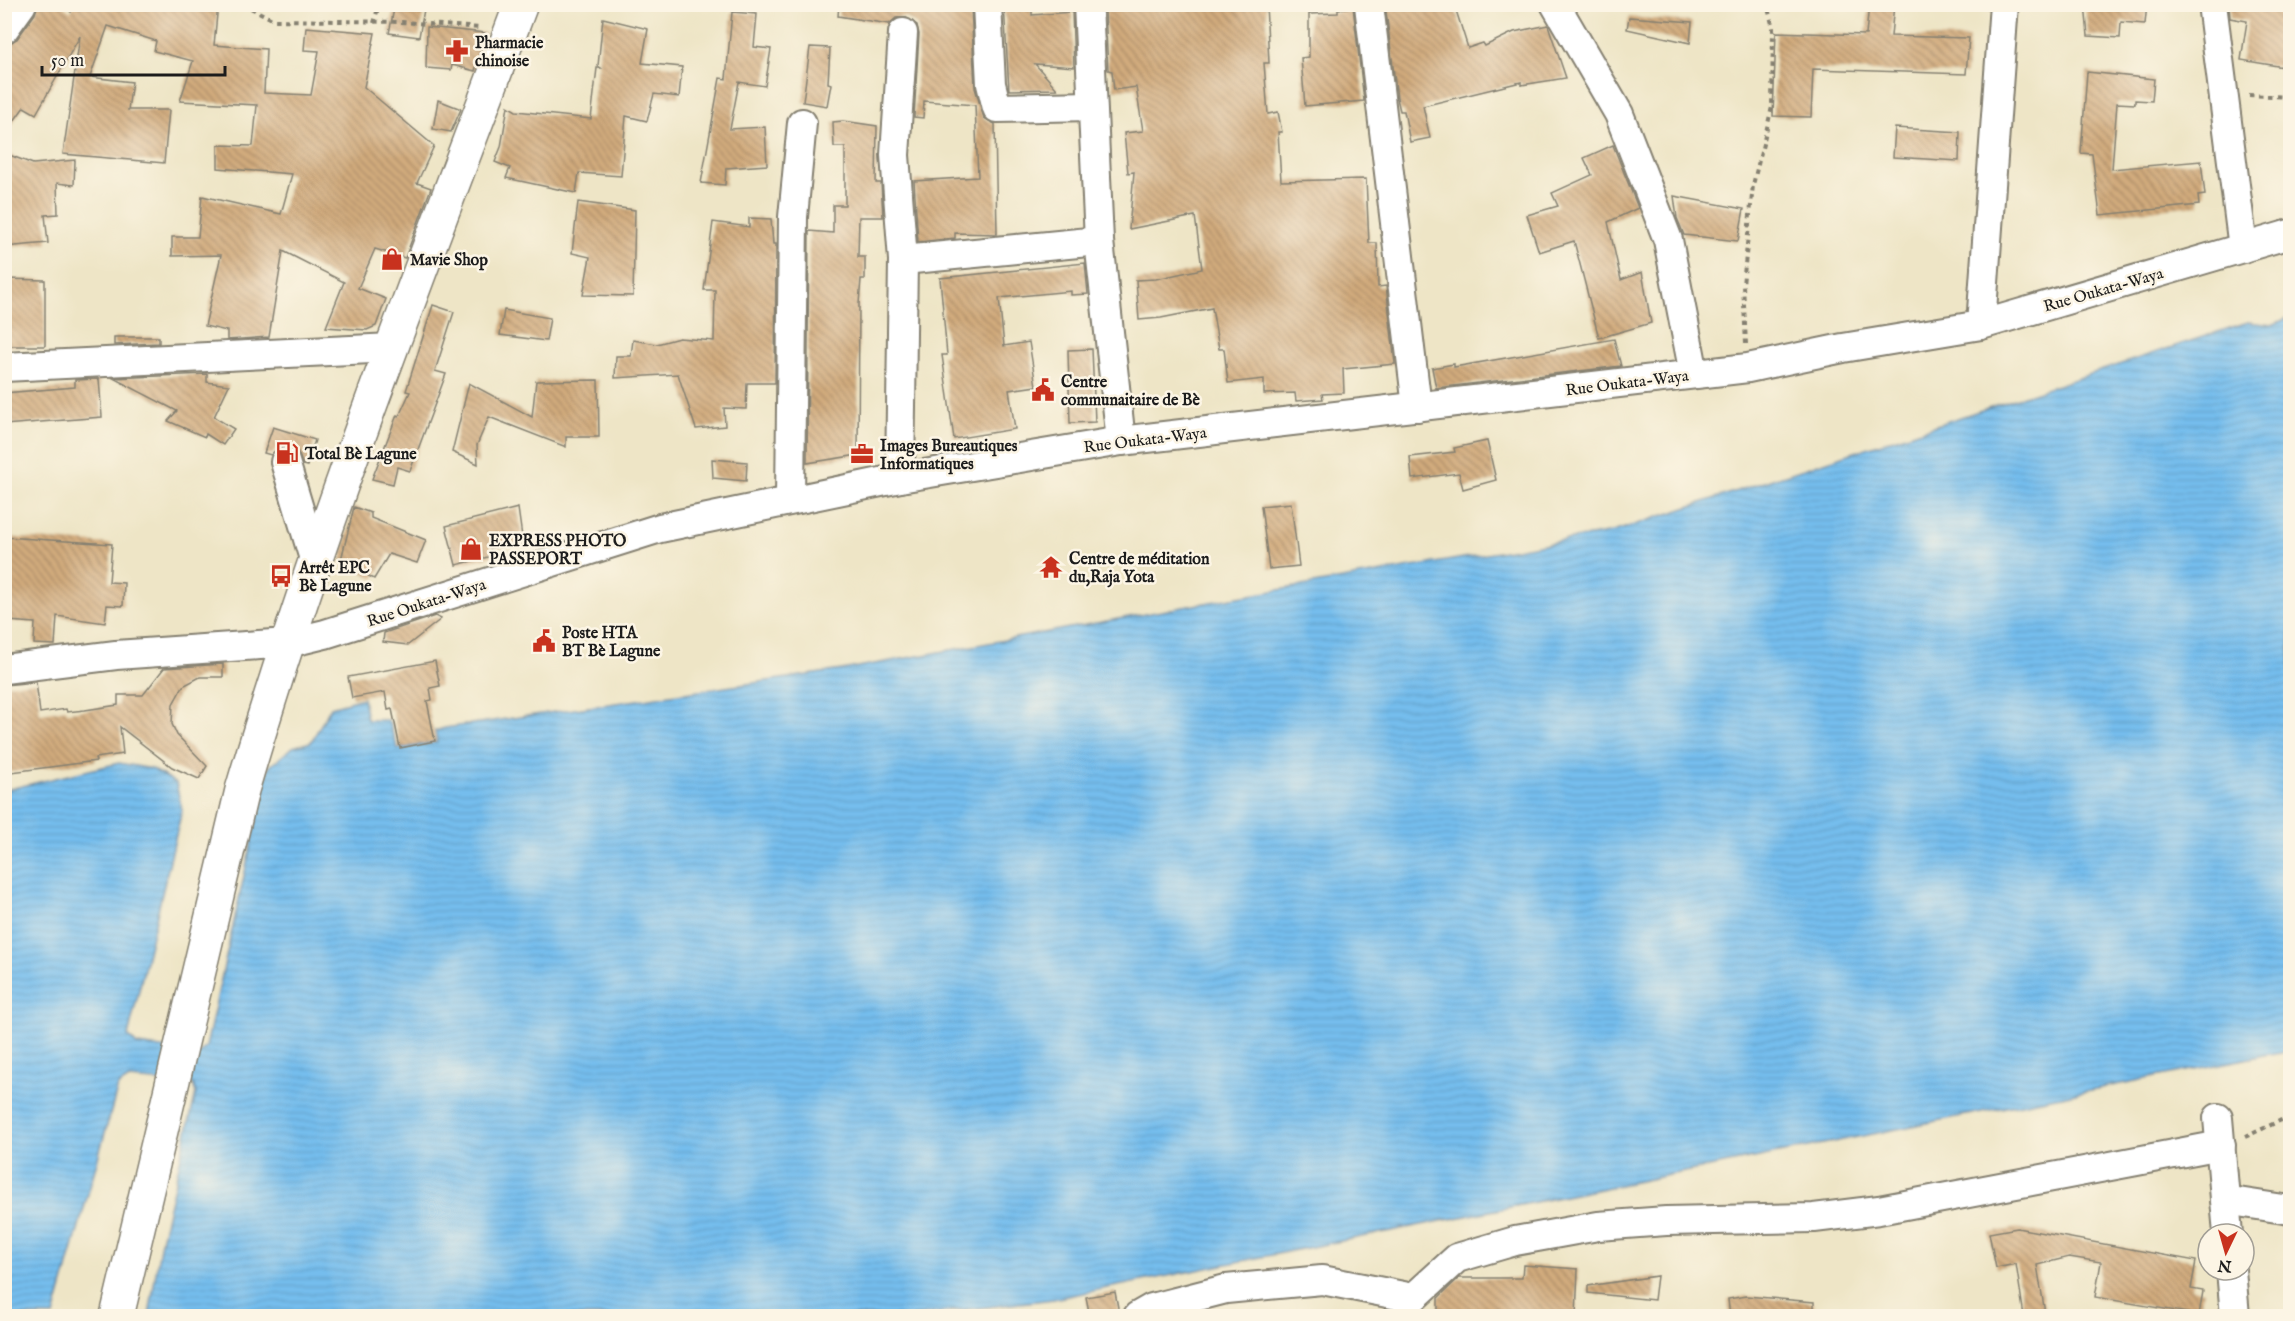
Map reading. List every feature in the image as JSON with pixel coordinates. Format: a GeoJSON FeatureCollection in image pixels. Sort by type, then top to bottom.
{"type":"FeatureCollection","features":[{"type":"Feature","properties":{"kind":"main road"},"geometry":{"type":"LineString","coordinates":[[117,1317],[242,790],[314,560],[517,18]]}},
{"type":"Feature","properties":{"kind":"street"},"geometry":{"type":"LineString","coordinates":[[4,29],[22,4]]}},
{"type":"Feature","properties":{"kind":"street"},"geometry":{"type":"LineString","coordinates":[[987,4],[992,84],[997,108],[1091,106]]}},
{"type":"Feature","properties":{"kind":"street"},"geometry":{"type":"LineString","coordinates":[[1088,4],[1091,106],[1100,241],[1121,441]]}},
{"type":"Feature","properties":{"kind":"street"},"geometry":{"type":"LineString","coordinates":[[1372,4],[1369,5],[1417,407]]}},
{"type":"Feature","properties":{"kind":"street"},"geometry":{"type":"LineString","coordinates":[[1555,4],[1619,114],[1668,240],[1694,374]]}},
{"type":"Feature","properties":{"kind":"street"},"geometry":{"type":"LineString","coordinates":[[1981,325],[2004,4]]}},
{"type":"Feature","properties":{"kind":"street"},"geometry":{"type":"LineString","coordinates":[[2212,4],[2243,248]]}},
{"type":"Feature","properties":{"kind":"street"},"geometry":{"type":"LineString","coordinates":[[900,478],[903,260],[895,155],[903,33]]}},
{"type":"Feature","properties":{"kind":"street"},"geometry":{"type":"LineString","coordinates":[[790,500],[793,216],[802,123]]}},
{"type":"Feature","properties":{"kind":"street","name":"Rue Oukata-Waya"},"geometry":{"type":"LineString","coordinates":[[4,669],[116,655],[288,644],[660,528],[900,478],[1121,441],[1748,368],[1842,348],[1981,325],[2290,234]]}},
{"type":"Feature","properties":{"kind":"street"},"geometry":{"type":"LineString","coordinates":[[903,260],[1100,241]]}},
{"type":"Feature","properties":{"kind":"street"},"geometry":{"type":"LineString","coordinates":[[4,367],[392,348]]}},
{"type":"Feature","properties":{"kind":"street"},"geometry":{"type":"LineString","coordinates":[[285,462],[314,560]]}},
{"type":"Feature","properties":{"kind":"street"},"geometry":{"type":"LineString","coordinates":[[1138,1317],[1152,1308],[1226,1289],[1322,1280],[1413,1307],[1457,1257],[1515,1241],[1598,1226],[1666,1221],[1814,1218],[1880,1210],[2220,1132],[2227,1222]]}},
{"type":"Feature","properties":{"kind":"street"},"geometry":{"type":"LineString","coordinates":[[2225,1200],[2290,1210]]}},
{"type":"Feature","properties":{"kind":"street"},"geometry":{"type":"LineString","coordinates":[[2232,1282],[2235,1317]]}},
{"type":"Feature","properties":{"kind":"path"},"geometry":{"type":"LineString","coordinates":[[243,4],[274,20],[374,23],[517,18]]}},
{"type":"Feature","properties":{"kind":"path"},"geometry":{"type":"LineString","coordinates":[[374,23],[379,4]]}},
{"type":"Feature","properties":{"kind":"path"},"geometry":{"type":"LineString","coordinates":[[1748,368],[1743,285],[1753,184],[1772,106],[1773,28],[1767,4]]}},
{"type":"Feature","properties":{"kind":"path"},"geometry":{"type":"LineString","coordinates":[[2222,94],[2290,97]]}},
{"type":"Feature","properties":{"kind":"path"},"geometry":{"type":"LineString","coordinates":[[2220,1132],[2290,1116]]}},
{"type":"Feature","properties":{"kind":"water"},"geometry":{"type":"Polygon","coordinates":[[[2290,317],[2290,1050],[1053,1299],[911,1316],[149,1316],[161,1241],[196,1093],[193,1084],[129,1079],[118,1086],[54,1316],[5,1316],[5,790],[119,763],[152,769],[176,783],[182,810],[128,1036],[137,1045],[199,1053],[206,1047],[268,768],[293,747],[311,742],[331,707],[363,698],[367,720],[388,720],[398,749],[437,742],[435,731],[445,728],[842,670],[1227,599],[1613,532],[2248,322],[2272,325],[2290,317]]]}},
{"type":"Feature","properties":{"kind":"building"},"geometry":{"type":"Polygon","coordinates":[[[38,4],[61,4],[71,12],[73,4],[95,4],[112,9],[113,4],[218,4],[214,45],[266,49],[264,93],[311,95],[319,51],[304,50],[306,27],[375,33],[364,87],[434,146],[417,183],[431,188],[405,258],[375,249],[358,288],[386,299],[376,326],[367,330],[326,327],[344,282],[283,251],[269,337],[227,340],[227,331],[205,326],[221,255],[172,256],[172,237],[198,237],[202,196],[281,214],[292,174],[218,168],[218,145],[253,146],[257,105],[180,101],[193,61],[154,51],[156,41],[108,26],[90,77],[132,82],[128,110],[169,110],[164,163],[63,154],[80,36],[36,114],[24,107],[4,135],[4,45],[17,39],[35,14],[38,4]]]}},
{"type":"Feature","properties":{"kind":"building"},"geometry":{"type":"Polygon","coordinates":[[[395,4],[425,4],[419,37],[389,33],[395,4]]]}},
{"type":"Feature","properties":{"kind":"building"},"geometry":{"type":"Polygon","coordinates":[[[839,4],[971,6],[975,88],[984,118],[995,124],[997,234],[955,233],[955,238],[918,242],[914,181],[978,177],[975,105],[924,101],[923,118],[914,117],[919,34],[917,25],[905,17],[896,18],[889,24],[838,16],[839,4]]]}},
{"type":"Feature","properties":{"kind":"building"},"geometry":{"type":"Polygon","coordinates":[[[1004,4],[1032,4],[1032,15],[1072,12],[1074,67],[1035,64],[1057,89],[1009,90],[1004,4]]]}},
{"type":"Feature","properties":{"kind":"building"},"geometry":{"type":"Polygon","coordinates":[[[1114,4],[1266,4],[1269,63],[1264,63],[1268,114],[1278,112],[1282,132],[1278,132],[1281,181],[1366,179],[1369,243],[1377,243],[1378,287],[1386,286],[1395,364],[1343,369],[1344,393],[1322,394],[1323,399],[1296,401],[1295,393],[1264,394],[1264,379],[1228,383],[1224,349],[1219,349],[1212,308],[1139,320],[1136,280],[1156,279],[1202,269],[1195,216],[1129,229],[1134,172],[1128,173],[1124,133],[1143,131],[1136,87],[1114,90],[1112,71],[1108,70],[1105,10],[1114,10],[1114,4]]]}},
{"type":"Feature","properties":{"kind":"building"},"geometry":{"type":"Polygon","coordinates":[[[1454,4],[1468,48],[1483,43],[1485,46],[1514,32],[1548,25],[1566,78],[1521,85],[1521,82],[1423,106],[1430,138],[1410,142],[1404,111],[1400,111],[1397,98],[1386,11],[1388,5],[1454,4]]]}},
{"type":"Feature","properties":{"kind":"building"},"geometry":{"type":"Polygon","coordinates":[[[1869,4],[1894,4],[1891,36],[1969,38],[1966,74],[1813,69],[1811,117],[1773,116],[1776,32],[1866,35],[1869,4]]]}},
{"type":"Feature","properties":{"kind":"building"},"geometry":{"type":"Polygon","coordinates":[[[2085,4],[2147,4],[2145,24],[2121,22],[2120,38],[2088,36],[2085,4]]]}},
{"type":"Feature","properties":{"kind":"building"},"geometry":{"type":"Polygon","coordinates":[[[2229,4],[2290,4],[2290,68],[2241,60],[2247,21],[2230,18],[2229,4]]]}},
{"type":"Feature","properties":{"kind":"building"},"geometry":{"type":"Polygon","coordinates":[[[1353,7],[1364,101],[1305,106],[1301,58],[1309,57],[1309,14],[1338,13],[1338,9],[1353,7]]]}},
{"type":"Feature","properties":{"kind":"building"},"geometry":{"type":"Polygon","coordinates":[[[732,12],[757,14],[754,47],[771,49],[765,86],[739,82],[730,129],[765,127],[767,165],[726,168],[725,185],[701,183],[720,78],[726,79],[732,12]]]}},
{"type":"Feature","properties":{"kind":"building"},"geometry":{"type":"Polygon","coordinates":[[[1629,17],[1692,22],[1690,43],[1627,29],[1629,17]]]}},
{"type":"Feature","properties":{"kind":"building"},"geometry":{"type":"Polygon","coordinates":[[[603,18],[648,29],[642,63],[682,67],[679,97],[654,94],[647,121],[626,116],[621,176],[579,173],[576,193],[506,178],[510,168],[495,162],[501,147],[508,106],[516,111],[591,119],[597,68],[601,68],[598,66],[603,18]]]}},
{"type":"Feature","properties":{"kind":"building"},"geometry":{"type":"Polygon","coordinates":[[[427,27],[485,33],[475,71],[452,65],[451,70],[426,68],[427,27]]]}},
{"type":"Feature","properties":{"kind":"building"},"geometry":{"type":"Polygon","coordinates":[[[810,47],[830,48],[828,83],[831,84],[827,106],[803,102],[810,47]]]}},
{"type":"Feature","properties":{"kind":"building"},"geometry":{"type":"Polygon","coordinates":[[[2087,72],[2154,79],[2152,101],[2135,100],[2135,104],[2117,103],[2112,169],[2201,161],[2205,195],[2198,196],[2199,205],[2100,215],[2092,154],[2081,153],[2087,72]]]}},
{"type":"Feature","properties":{"kind":"building"},"geometry":{"type":"Polygon","coordinates":[[[438,100],[461,109],[451,132],[433,129],[438,100]]]}},
{"type":"Feature","properties":{"kind":"building"},"geometry":{"type":"Polygon","coordinates":[[[843,121],[877,126],[876,183],[881,183],[883,217],[859,217],[858,257],[865,257],[865,279],[861,279],[859,304],[858,455],[807,463],[809,231],[833,233],[833,205],[845,205],[845,147],[834,147],[833,122],[843,121]]]}},
{"type":"Feature","properties":{"kind":"building"},"geometry":{"type":"Polygon","coordinates":[[[1895,128],[1960,132],[1959,161],[1893,157],[1895,128]]]}},
{"type":"Feature","properties":{"kind":"building"},"geometry":{"type":"Polygon","coordinates":[[[1613,145],[1638,208],[1608,222],[1621,280],[1642,272],[1651,323],[1599,338],[1574,241],[1539,252],[1527,215],[1558,206],[1552,193],[1592,175],[1584,158],[1613,145]]]}},
{"type":"Feature","properties":{"kind":"building"},"geometry":{"type":"Polygon","coordinates":[[[4,153],[33,164],[75,160],[74,185],[57,183],[58,214],[45,215],[48,243],[4,247],[4,153]]]}},
{"type":"Feature","properties":{"kind":"building"},"geometry":{"type":"Polygon","coordinates":[[[1674,196],[1744,209],[1738,241],[1684,235],[1677,218],[1674,196]]]}},
{"type":"Feature","properties":{"kind":"building"},"geometry":{"type":"Polygon","coordinates":[[[578,202],[635,210],[633,296],[583,295],[590,257],[572,253],[578,202]]]}},
{"type":"Feature","properties":{"kind":"building"},"geometry":{"type":"Polygon","coordinates":[[[749,218],[771,219],[773,244],[776,244],[775,383],[747,383],[746,409],[724,408],[725,426],[696,429],[678,374],[615,378],[616,356],[631,356],[633,340],[657,344],[679,338],[714,341],[715,290],[704,290],[713,222],[749,227],[749,218]]]}},
{"type":"Feature","properties":{"kind":"building"},"geometry":{"type":"Polygon","coordinates":[[[1085,263],[1088,294],[1071,295],[1071,291],[999,298],[1004,346],[1029,342],[1036,386],[1009,390],[1015,429],[954,439],[942,355],[947,355],[940,278],[1085,263]]]}},
{"type":"Feature","properties":{"kind":"building"},"geometry":{"type":"Polygon","coordinates":[[[4,279],[45,280],[45,346],[4,346],[4,279]]]}},
{"type":"Feature","properties":{"kind":"building"},"geometry":{"type":"Polygon","coordinates":[[[433,305],[454,312],[435,371],[446,374],[410,471],[397,467],[393,484],[372,479],[397,415],[399,416],[410,392],[406,391],[433,305]]]}},
{"type":"Feature","properties":{"kind":"building"},"geometry":{"type":"Polygon","coordinates":[[[504,310],[550,318],[546,341],[500,335],[504,310]]]}},
{"type":"Feature","properties":{"kind":"building"},"geometry":{"type":"Polygon","coordinates":[[[114,337],[159,337],[159,343],[114,345],[114,337]]]}},
{"type":"Feature","properties":{"kind":"building"},"geometry":{"type":"Polygon","coordinates":[[[1614,339],[1621,366],[1436,388],[1432,368],[1454,364],[1454,367],[1614,339]]]}},
{"type":"Feature","properties":{"kind":"building"},"geometry":{"type":"Polygon","coordinates":[[[1092,349],[1095,422],[1070,423],[1068,350],[1092,349]]]}},
{"type":"Feature","properties":{"kind":"building"},"geometry":{"type":"Polygon","coordinates":[[[207,374],[207,382],[229,385],[214,417],[234,429],[223,445],[206,434],[205,437],[168,421],[177,411],[113,378],[207,374]]]}},
{"type":"Feature","properties":{"kind":"building"},"geometry":{"type":"Polygon","coordinates":[[[99,379],[102,417],[4,425],[4,393],[75,387],[75,380],[99,379]]]}},
{"type":"Feature","properties":{"kind":"building"},"geometry":{"type":"Polygon","coordinates":[[[598,380],[599,437],[566,437],[566,447],[489,417],[477,445],[478,464],[452,452],[469,383],[532,417],[536,381],[598,380]]]}},
{"type":"Feature","properties":{"kind":"building"},"geometry":{"type":"Polygon","coordinates":[[[273,427],[315,440],[307,466],[303,465],[297,450],[289,446],[280,446],[271,455],[264,453],[273,427]]]}},
{"type":"Feature","properties":{"kind":"building"},"geometry":{"type":"Polygon","coordinates":[[[1487,441],[1496,480],[1463,489],[1459,473],[1412,479],[1410,457],[1455,452],[1454,448],[1487,441]]]}},
{"type":"Feature","properties":{"kind":"building"},"geometry":{"type":"Polygon","coordinates":[[[712,459],[747,462],[746,481],[713,478],[712,459]]]}},
{"type":"Feature","properties":{"kind":"building"},"geometry":{"type":"Polygon","coordinates":[[[1291,503],[1299,566],[1269,569],[1261,506],[1291,503]]]}},
{"type":"Feature","properties":{"kind":"building"},"geometry":{"type":"Polygon","coordinates":[[[354,507],[371,513],[371,518],[426,540],[417,563],[389,554],[374,579],[341,560],[354,507]]]}},
{"type":"Feature","properties":{"kind":"building"},"geometry":{"type":"Polygon","coordinates":[[[518,508],[523,544],[490,548],[492,556],[456,565],[446,526],[518,508]]]}},
{"type":"Feature","properties":{"kind":"building"},"geometry":{"type":"Polygon","coordinates":[[[4,537],[112,544],[109,582],[124,583],[123,606],[107,605],[105,623],[57,616],[55,645],[34,644],[35,623],[8,621],[4,537]]]}},
{"type":"Feature","properties":{"kind":"building"},"geometry":{"type":"Polygon","coordinates":[[[435,616],[441,619],[408,645],[383,642],[384,633],[435,616]]]}},
{"type":"Feature","properties":{"kind":"building"},"geometry":{"type":"Polygon","coordinates":[[[435,661],[440,686],[430,688],[432,700],[427,701],[435,741],[400,748],[392,709],[388,710],[385,692],[352,698],[348,677],[435,661]]]}},
{"type":"Feature","properties":{"kind":"building"},"geometry":{"type":"Polygon","coordinates":[[[223,664],[223,677],[200,677],[183,686],[173,704],[172,724],[177,735],[207,766],[199,779],[172,767],[120,727],[123,754],[95,758],[96,761],[4,773],[4,685],[36,682],[40,713],[66,709],[67,712],[118,705],[118,695],[143,695],[164,668],[223,664]]]}},
{"type":"Feature","properties":{"kind":"building"},"geometry":{"type":"Polygon","coordinates":[[[2017,1228],[2196,1261],[2191,1289],[2203,1291],[2199,1315],[2095,1297],[2101,1262],[2069,1257],[2037,1265],[2045,1313],[2024,1316],[2016,1264],[1996,1268],[1989,1233],[2017,1228]]]}},
{"type":"Feature","properties":{"kind":"building"},"geometry":{"type":"Polygon","coordinates":[[[1523,1265],[1578,1269],[1576,1316],[1515,1313],[1516,1317],[1438,1317],[1438,1298],[1459,1278],[1522,1278],[1523,1265]]]}},
{"type":"Feature","properties":{"kind":"building"},"geometry":{"type":"Polygon","coordinates":[[[1657,1276],[1654,1300],[1588,1293],[1588,1286],[1657,1276]]]}},
{"type":"Feature","properties":{"kind":"building"},"geometry":{"type":"Polygon","coordinates":[[[1115,1292],[1119,1313],[1090,1317],[1086,1297],[1115,1292]]]}},
{"type":"Feature","properties":{"kind":"building"},"geometry":{"type":"Polygon","coordinates":[[[1746,1296],[1814,1302],[1814,1317],[1730,1317],[1728,1299],[1746,1296]]]}},
{"type":"Feature","properties":{"kind":"place","name":"Pharmacie chinoise"},"geometry":{"type":"Point","coordinates":[457,51]}},
{"type":"Feature","properties":{"kind":"place","name":"Mavie Shop"},"geometry":{"type":"Point","coordinates":[392,259]}},
{"type":"Feature","properties":{"kind":"place","name":"Centre communaitaire de Bè"},"geometry":{"type":"Point","coordinates":[1043,390]}},
{"type":"Feature","properties":{"kind":"place","name":"Total Bè Lagune"},"geometry":{"type":"Point","coordinates":[287,453]}},
{"type":"Feature","properties":{"kind":"place","name":"Images Bureautiques Informatiques"},"geometry":{"type":"Point","coordinates":[862,454]}},
{"type":"Feature","properties":{"kind":"place","name":"EXPRESS PHOTO PASSEPORT"},"geometry":{"type":"Point","coordinates":[471,549]}},
{"type":"Feature","properties":{"kind":"place","name":"Centre de méditation du,Raja Yota"},"geometry":{"type":"Point","coordinates":[1051,567]}},
{"type":"Feature","properties":{"kind":"place","name":"Arrêt EPC Bè Lagune"},"geometry":{"type":"Point","coordinates":[281,576]}},
{"type":"Feature","properties":{"kind":"place","name":"Poste HTA BT Bè Lagune"},"geometry":{"type":"Point","coordinates":[544,641]}}]}
